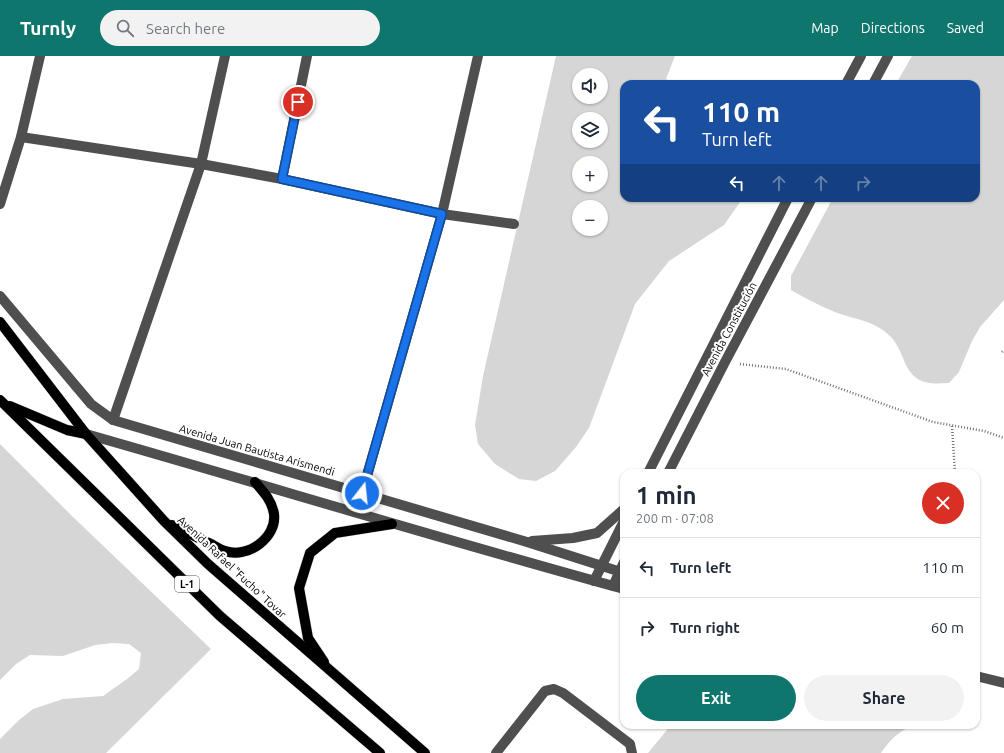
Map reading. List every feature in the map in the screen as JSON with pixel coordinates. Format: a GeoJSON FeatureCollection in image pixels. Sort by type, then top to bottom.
{"type":"FeatureCollection","features":[{"type":"Feature","properties":{"kind":"main road","name":"Avenida Rafael \"Fucho\" Tovar"},"geometry":{"type":"LineString","coordinates":[[0,322],[86,434],[164,521],[208,564],[425,753]]}},
{"type":"Feature","properties":{"kind":"main road"},"geometry":{"type":"LineString","coordinates":[[2,402],[67,430],[86,434]]}},
{"type":"Feature","properties":{"kind":"main road","name":"L-1"},"geometry":{"type":"LineString","coordinates":[[2,402],[220,616],[380,753]]}},
{"type":"Feature","properties":{"kind":"main road","name":"L-1"},"geometry":{"type":"LineString","coordinates":[[164,521],[225,552],[237,553],[252,549],[262,543],[270,532],[274,515],[268,498],[255,482]]}},
{"type":"Feature","properties":{"kind":"main road"},"geometry":{"type":"LineString","coordinates":[[334,675],[308,638],[306,631],[298,588],[310,553],[335,533],[392,524]]}},
{"type":"Feature","properties":{"kind":"street"},"geometry":{"type":"LineString","coordinates":[[0,204],[21,137],[40,56]]}},
{"type":"Feature","properties":{"kind":"street"},"geometry":{"type":"LineString","coordinates":[[113,420],[201,164],[225,56]]}},
{"type":"Feature","properties":{"kind":"street"},"geometry":{"type":"LineString","coordinates":[[282,179],[307,56]]}},
{"type":"Feature","properties":{"kind":"street"},"geometry":{"type":"LineString","coordinates":[[362,493],[442,214],[478,56]]}},
{"type":"Feature","properties":{"kind":"street"},"geometry":{"type":"LineString","coordinates":[[848,80],[861,56]]}},
{"type":"Feature","properties":{"kind":"street"},"geometry":{"type":"LineString","coordinates":[[875,80],[888,56]]}},
{"type":"Feature","properties":{"kind":"street"},"geometry":{"type":"LineString","coordinates":[[21,137],[201,164],[282,179],[442,214],[514,224]]}},
{"type":"Feature","properties":{"kind":"street","name":"Avenida Constitución"},"geometry":{"type":"LineString","coordinates":[[650,469],[786,202]]}},
{"type":"Feature","properties":{"kind":"street","name":"Avenida Constitución"},"geometry":{"type":"LineString","coordinates":[[670,469],[810,202]]}},
{"type":"Feature","properties":{"kind":"street","name":"Avenida Juan Bautista Arismendi"},"geometry":{"type":"LineString","coordinates":[[0,296],[91,404],[113,420],[527,542],[602,566],[620,569]]}},
{"type":"Feature","properties":{"kind":"street"},"geometry":{"type":"LineString","coordinates":[[86,434],[255,482],[392,524],[620,588]]}},
{"type":"Feature","properties":{"kind":"street"},"geometry":{"type":"LineString","coordinates":[[527,542],[573,538],[597,533],[620,513]]}},
{"type":"Feature","properties":{"kind":"street"},"geometry":{"type":"LineString","coordinates":[[594,581],[620,529]]}},
{"type":"Feature","properties":{"kind":"street"},"geometry":{"type":"LineString","coordinates":[[613,586],[620,574]]}},
{"type":"Feature","properties":{"kind":"street"},"geometry":{"type":"LineString","coordinates":[[980,677],[1004,683]]}},
{"type":"Feature","properties":{"kind":"street"},"geometry":{"type":"LineString","coordinates":[[496,753],[545,691],[554,689],[563,693],[630,744],[632,753]]}},
{"type":"Feature","properties":{"kind":"path"},"geometry":{"type":"LineString","coordinates":[[725,362],[786,370],[933,422],[984,431],[1004,438]]}},
{"type":"Feature","properties":{"kind":"path"},"geometry":{"type":"LineString","coordinates":[[952,426],[955,469]]}},
{"type":"Feature","properties":{"kind":"shaded area"},"geometry":{"type":"Polygon","coordinates":[[[556,56],[675,56],[666,79],[668,80],[620,80],[620,202],[740,202],[724,225],[669,261],[635,304],[589,428],[576,447],[555,471],[536,481],[519,479],[495,464],[478,444],[475,425],[483,376],[556,56]]]}},
{"type":"Feature","properties":{"kind":"shaded area"},"geometry":{"type":"Polygon","coordinates":[[[912,56],[1004,56],[1004,300],[980,327],[972,341],[959,372],[949,383],[926,382],[915,377],[907,366],[893,339],[885,331],[864,321],[829,310],[791,290],[791,276],[831,202],[980,202],[980,80],[898,80],[912,56]]]}},
{"type":"Feature","properties":{"kind":"shaded area"},"geometry":{"type":"Polygon","coordinates":[[[0,444],[72,516],[211,649],[106,753],[0,753],[0,739],[19,720],[33,709],[63,699],[103,696],[139,669],[141,653],[129,644],[113,643],[95,645],[63,656],[30,655],[16,664],[0,680],[0,444]]]}},
{"type":"Feature","properties":{"kind":"shaded area"},"geometry":{"type":"Polygon","coordinates":[[[668,729],[906,729],[895,736],[881,753],[648,753],[668,729]]]}},
{"type":"Feature","properties":{"kind":"route"},"geometry":{"type":"LineString","coordinates":[[298,102],[282,179],[442,214],[362,493]]}}]}
